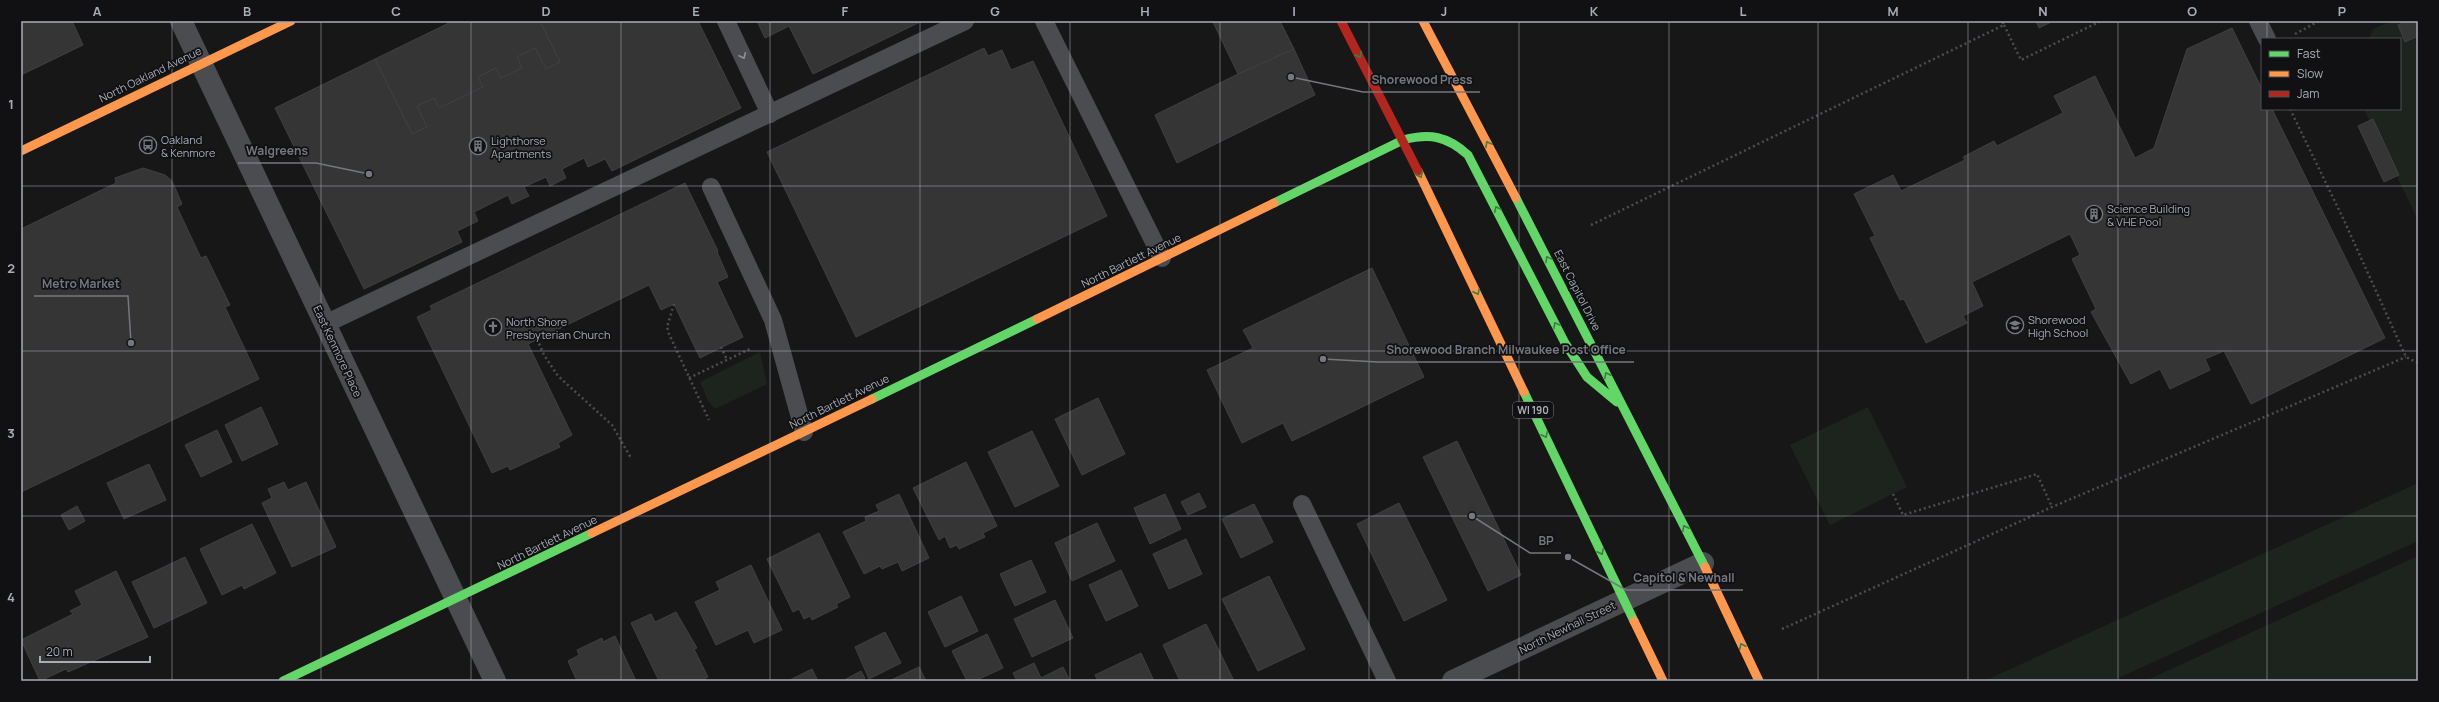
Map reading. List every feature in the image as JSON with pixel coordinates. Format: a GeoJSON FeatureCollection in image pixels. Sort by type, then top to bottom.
{"type":"FeatureCollection","features":[{"type":"Feature","properties":{"kind":"main road","name":"North Oakland Avenue"},"geometry":{"type":"LineString","coordinates":[[21,151],[202,62],[291,21]]}},
{"type":"Feature","properties":{"kind":"main road","name":"WI 190"},"geometry":{"type":"LineString","coordinates":[[1341,21],[1403,140],[1663,681]]}},
{"type":"Feature","properties":{"kind":"main road","name":"East Capitol Drive"},"geometry":{"type":"LineString","coordinates":[[1423,21],[1703,563],[1759,681]]}},
{"type":"Feature","properties":{"kind":"main road"},"geometry":{"type":"LineString","coordinates":[[1428,21],[1431,35]]}},
{"type":"Feature","properties":{"kind":"main road","name":"North Bartlett Avenue"},"geometry":{"type":"LineString","coordinates":[[283,681],[456,600],[804,432],[1403,140],[1426,134],[1437,135],[1454,141],[1468,154],[1565,343],[1587,377],[1624,408]]}},
{"type":"Feature","properties":{"kind":"street","name":"East Kenmore Place"},"geometry":{"type":"LineString","coordinates":[[181,21],[202,62],[495,681]]}},
{"type":"Feature","properties":{"kind":"street","name":"North Newhall Street"},"geometry":{"type":"LineString","coordinates":[[1453,681],[1703,563]]}},
{"type":"Feature","properties":{"kind":"lane"},"geometry":{"type":"LineString","coordinates":[[726,21],[770,114]]}},
{"type":"Feature","properties":{"kind":"lane"},"geometry":{"type":"LineString","coordinates":[[325,324],[965,21]]}},
{"type":"Feature","properties":{"kind":"lane"},"geometry":{"type":"LineString","coordinates":[[1044,21],[1162,258]]}},
{"type":"Feature","properties":{"kind":"lane"},"geometry":{"type":"LineString","coordinates":[[2258,21],[2266,38]]}},
{"type":"Feature","properties":{"kind":"lane"},"geometry":{"type":"LineString","coordinates":[[711,187],[773,320],[804,432]]}},
{"type":"Feature","properties":{"kind":"lane"},"geometry":{"type":"LineString","coordinates":[[1302,504],[1387,681]]}},
{"type":"Feature","properties":{"kind":"path"},"geometry":{"type":"LineString","coordinates":[[2002,21],[2021,60],[2102,21]]}},
{"type":"Feature","properties":{"kind":"path"},"geometry":{"type":"LineString","coordinates":[[2291,35],[2319,21]]}},
{"type":"Feature","properties":{"kind":"path"},"geometry":{"type":"LineString","coordinates":[[1591,225],[2004,25]]}},
{"type":"Feature","properties":{"kind":"path"},"geometry":{"type":"LineString","coordinates":[[2290,110],[2342,216],[2406,357],[2418,364]]}},
{"type":"Feature","properties":{"kind":"path"},"geometry":{"type":"LineString","coordinates":[[674,304],[667,327],[709,420]]}},
{"type":"Feature","properties":{"kind":"path"},"geometry":{"type":"LineString","coordinates":[[537,340],[544,355],[558,376],[612,425],[631,458]]}},
{"type":"Feature","properties":{"kind":"path"},"geometry":{"type":"LineString","coordinates":[[689,378],[755,346]]}},
{"type":"Feature","properties":{"kind":"path"},"geometry":{"type":"LineString","coordinates":[[721,347],[727,360]]}},
{"type":"Feature","properties":{"kind":"path"},"geometry":{"type":"LineString","coordinates":[[1782,628],[2052,507],[2406,357]]}},
{"type":"Feature","properties":{"kind":"path"},"geometry":{"type":"LineString","coordinates":[[1893,494],[1903,515],[2037,474],[2052,507]]}},
{"type":"Feature","properties":{"kind":"shaded area"},"geometry":{"type":"Polygon","coordinates":[[[2392,21],[2418,21],[2418,220],[2364,110],[2401,110],[2401,38],[2369,38],[2373,29],[2392,21]]]}},
{"type":"Feature","properties":{"kind":"shaded area"},"geometry":{"type":"Polygon","coordinates":[[[760,352],[767,384],[715,409],[708,401],[700,382],[760,352]]]}},
{"type":"Feature","properties":{"kind":"shaded area"},"geometry":{"type":"Polygon","coordinates":[[[1868,407],[1907,487],[1830,525],[1790,445],[1868,407]]]}},
{"type":"Feature","properties":{"kind":"shaded area"},"geometry":{"type":"Polygon","coordinates":[[[2418,483],[2418,541],[2112,681],[1984,681],[2418,483]]]}},
{"type":"Feature","properties":{"kind":"shaded area"},"geometry":{"type":"Polygon","coordinates":[[[2418,556],[2418,681],[2145,681],[2418,556]]]}},
{"type":"Feature","properties":{"kind":"building"},"geometry":{"type":"Polygon","coordinates":[[[21,21],[72,21],[83,45],[21,75],[21,21]]]}},
{"type":"Feature","properties":{"kind":"building"},"geometry":{"type":"Polygon","coordinates":[[[453,21],[540,21],[560,62],[546,69],[535,48],[517,57],[522,68],[501,78],[496,68],[478,77],[483,87],[439,108],[434,98],[417,106],[427,127],[412,134],[375,59],[453,21]]]}},
{"type":"Feature","properties":{"kind":"building","name":"Lighthorse Apartments"},"geometry":{"type":"Polygon","coordinates":[[[540,21],[698,21],[741,108],[612,171],[605,159],[588,167],[584,158],[562,169],[566,178],[550,186],[546,177],[524,187],[529,196],[512,204],[508,195],[474,212],[478,221],[457,231],[462,242],[364,289],[275,108],[375,59],[412,134],[427,127],[417,106],[434,98],[439,108],[483,87],[478,77],[496,68],[501,78],[522,68],[517,57],[535,48],[546,69],[560,62],[540,21]]]}},
{"type":"Feature","properties":{"kind":"building"},"geometry":{"type":"Polygon","coordinates":[[[757,21],[922,21],[813,74],[789,26],[765,38],[757,21]]]}},
{"type":"Feature","properties":{"kind":"building"},"geometry":{"type":"Polygon","coordinates":[[[1280,21],[1294,49],[1238,74],[1213,22],[1280,21]]]}},
{"type":"Feature","properties":{"kind":"building"},"geometry":{"type":"Polygon","coordinates":[[[2036,21],[2053,21],[2039,28],[2036,21]]]}},
{"type":"Feature","properties":{"kind":"building"},"geometry":{"type":"Polygon","coordinates":[[[2406,21],[2418,21],[2418,36],[2405,42],[2398,25],[2406,21]]]}},
{"type":"Feature","properties":{"kind":"building","name":"Science Building & VHE Pool"},"geometry":{"type":"Polygon","coordinates":[[[2232,28],[2261,87],[2261,110],[2272,110],[2385,338],[2251,404],[2224,351],[2205,359],[2210,370],[2170,389],[2160,369],[2131,384],[2091,312],[2096,309],[2072,259],[2080,255],[2070,234],[1972,282],[1983,306],[1963,316],[1967,323],[1926,343],[1904,299],[1900,300],[1870,238],[1875,236],[1854,194],[1893,175],[1901,191],[1965,160],[1963,157],[1994,141],[1997,146],[2063,113],[2054,96],[2095,76],[2135,158],[2154,148],[2187,49],[2232,28]]]}},
{"type":"Feature","properties":{"kind":"building"},"geometry":{"type":"Polygon","coordinates":[[[984,48],[988,56],[1002,50],[1011,70],[1033,61],[1107,216],[856,337],[767,152],[984,48]]]}},
{"type":"Feature","properties":{"kind":"building"},"geometry":{"type":"Polygon","coordinates":[[[1294,49],[1315,95],[1177,163],[1155,115],[1238,74],[1294,49]]]}},
{"type":"Feature","properties":{"kind":"building"},"geometry":{"type":"Polygon","coordinates":[[[2373,119],[2399,175],[2384,182],[2358,126],[2373,119]]]}},
{"type":"Feature","properties":{"kind":"building"},"geometry":{"type":"Polygon","coordinates":[[[143,168],[165,175],[172,181],[182,204],[177,207],[201,258],[206,256],[230,305],[225,307],[259,379],[21,492],[21,229],[116,183],[115,178],[143,168]]]}},
{"type":"Feature","properties":{"kind":"building","name":"North Shore Presbyterian Church"},"geometry":{"type":"Polygon","coordinates":[[[685,183],[718,251],[717,252],[728,277],[717,282],[743,337],[700,358],[674,304],[661,310],[649,285],[528,344],[572,435],[558,443],[560,447],[510,470],[508,466],[492,473],[417,317],[432,310],[430,306],[685,183]]]}},
{"type":"Feature","properties":{"kind":"building"},"geometry":{"type":"Polygon","coordinates":[[[1372,268],[1424,377],[1292,441],[1283,423],[1242,443],[1207,370],[1253,348],[1243,330],[1372,268]]]}},
{"type":"Feature","properties":{"kind":"building"},"geometry":{"type":"Polygon","coordinates":[[[1098,398],[1125,454],[1082,475],[1055,419],[1098,398]]]}},
{"type":"Feature","properties":{"kind":"building"},"geometry":{"type":"Polygon","coordinates":[[[261,407],[278,444],[242,461],[225,425],[261,407]]]}},
{"type":"Feature","properties":{"kind":"building"},"geometry":{"type":"Polygon","coordinates":[[[217,430],[232,462],[201,477],[185,445],[217,430]]]}},
{"type":"Feature","properties":{"kind":"building"},"geometry":{"type":"Polygon","coordinates":[[[1032,431],[1059,486],[1015,507],[988,452],[1032,431]]]}},
{"type":"Feature","properties":{"kind":"building"},"geometry":{"type":"Polygon","coordinates":[[[1457,441],[1521,575],[1488,591],[1423,457],[1457,441]]]}},
{"type":"Feature","properties":{"kind":"building"},"geometry":{"type":"Polygon","coordinates":[[[966,462],[997,526],[983,533],[985,537],[959,549],[957,545],[950,548],[945,536],[939,540],[913,488],[966,462]]]}},
{"type":"Feature","properties":{"kind":"building"},"geometry":{"type":"Polygon","coordinates":[[[149,464],[166,500],[124,519],[107,483],[149,464]]]}},
{"type":"Feature","properties":{"kind":"building"},"geometry":{"type":"Polygon","coordinates":[[[284,482],[288,490],[306,482],[336,547],[292,567],[262,503],[272,498],[268,489],[284,482]]]}},
{"type":"Feature","properties":{"kind":"building"},"geometry":{"type":"Polygon","coordinates":[[[1199,493],[1206,507],[1188,515],[1181,502],[1199,493]]]}},
{"type":"Feature","properties":{"kind":"building"},"geometry":{"type":"Polygon","coordinates":[[[899,494],[929,558],[902,571],[898,562],[882,569],[880,566],[864,574],[843,532],[866,521],[865,517],[879,511],[876,505],[899,494]]]}},
{"type":"Feature","properties":{"kind":"building"},"geometry":{"type":"Polygon","coordinates":[[[1165,494],[1181,529],[1150,544],[1134,508],[1165,494]]]}},
{"type":"Feature","properties":{"kind":"building"},"geometry":{"type":"Polygon","coordinates":[[[1399,503],[1447,600],[1404,621],[1357,524],[1399,503]]]}},
{"type":"Feature","properties":{"kind":"building"},"geometry":{"type":"Polygon","coordinates":[[[1254,504],[1273,542],[1241,558],[1222,519],[1254,504]]]}},
{"type":"Feature","properties":{"kind":"building"},"geometry":{"type":"Polygon","coordinates":[[[77,506],[85,521],[69,530],[61,515],[77,506]]]}},
{"type":"Feature","properties":{"kind":"building"},"geometry":{"type":"Polygon","coordinates":[[[1097,523],[1115,561],[1072,581],[1055,543],[1097,523]]]}},
{"type":"Feature","properties":{"kind":"building"},"geometry":{"type":"Polygon","coordinates":[[[252,524],[276,573],[244,589],[242,585],[222,595],[200,549],[252,524]]]}},
{"type":"Feature","properties":{"kind":"building"},"geometry":{"type":"Polygon","coordinates":[[[819,533],[850,597],[836,604],[838,607],[812,620],[810,616],[804,619],[799,609],[793,612],[767,559],[819,533]]]}},
{"type":"Feature","properties":{"kind":"building"},"geometry":{"type":"Polygon","coordinates":[[[1186,539],[1202,574],[1169,589],[1153,554],[1186,539]]]}},
{"type":"Feature","properties":{"kind":"building"},"geometry":{"type":"Polygon","coordinates":[[[185,557],[207,603],[154,628],[132,582],[185,557]]]}},
{"type":"Feature","properties":{"kind":"building"},"geometry":{"type":"Polygon","coordinates":[[[1031,560],[1046,592],[1015,606],[1000,574],[1031,560]]]}},
{"type":"Feature","properties":{"kind":"building"},"geometry":{"type":"Polygon","coordinates":[[[751,565],[782,630],[754,643],[748,630],[716,645],[695,602],[720,590],[716,582],[751,565]]]}},
{"type":"Feature","properties":{"kind":"building"},"geometry":{"type":"Polygon","coordinates":[[[1121,570],[1138,606],[1106,621],[1089,585],[1121,570]]]}},
{"type":"Feature","properties":{"kind":"building"},"geometry":{"type":"Polygon","coordinates":[[[116,571],[148,637],[68,672],[66,669],[40,681],[21,640],[73,614],[70,611],[82,605],[75,591],[116,571]]]}},
{"type":"Feature","properties":{"kind":"building"},"geometry":{"type":"Polygon","coordinates":[[[1269,576],[1305,649],[1258,671],[1222,599],[1269,576]]]}},
{"type":"Feature","properties":{"kind":"building"},"geometry":{"type":"Polygon","coordinates":[[[961,596],[978,631],[945,647],[928,612],[961,596]]]}},
{"type":"Feature","properties":{"kind":"building"},"geometry":{"type":"Polygon","coordinates":[[[1055,600],[1073,638],[1032,657],[1014,619],[1055,600]]]}},
{"type":"Feature","properties":{"kind":"building"},"geometry":{"type":"Polygon","coordinates":[[[676,612],[697,648],[694,649],[708,677],[704,679],[704,681],[659,681],[631,623],[651,614],[655,622],[676,612]]]}},
{"type":"Feature","properties":{"kind":"building"},"geometry":{"type":"Polygon","coordinates":[[[1206,624],[1234,681],[1180,681],[1163,645],[1206,624]]]}},
{"type":"Feature","properties":{"kind":"building"},"geometry":{"type":"Polygon","coordinates":[[[885,632],[901,663],[869,679],[855,647],[885,632]]]}},
{"type":"Feature","properties":{"kind":"building"},"geometry":{"type":"Polygon","coordinates":[[[987,634],[1003,668],[975,681],[967,681],[952,651],[987,634]]]}},
{"type":"Feature","properties":{"kind":"building"},"geometry":{"type":"Polygon","coordinates":[[[615,636],[636,681],[577,681],[568,661],[579,655],[577,650],[602,638],[603,642],[615,636]]]}},
{"type":"Feature","properties":{"kind":"building"},"geometry":{"type":"Polygon","coordinates":[[[1141,653],[1154,681],[1098,681],[1095,675],[1141,653]]]}},
{"type":"Feature","properties":{"kind":"building"},"geometry":{"type":"Polygon","coordinates":[[[1034,663],[1041,678],[1063,667],[1070,681],[1017,681],[1013,673],[1034,663]]]}},
{"type":"Feature","properties":{"kind":"building"},"geometry":{"type":"Polygon","coordinates":[[[919,667],[926,681],[889,681],[919,667]]]}},
{"type":"Feature","properties":{"kind":"building"},"geometry":{"type":"Polygon","coordinates":[[[812,669],[818,681],[788,681],[812,669]]]}},
{"type":"Feature","properties":{"kind":"building"},"geometry":{"type":"Polygon","coordinates":[[[861,671],[865,678],[860,681],[847,681],[846,679],[861,671]]]}},
{"type":"Feature","properties":{"kind":"traffic: fast"},"geometry":{"type":"LineString","coordinates":[[1403,140],[1422,137],[1438,138],[1453,144],[1468,155],[1565,343],[1587,377],[1617,402]]}},
{"type":"Feature","properties":{"kind":"traffic: fast"},"geometry":{"type":"LineString","coordinates":[[1274,203],[1403,140]]}},
{"type":"Feature","properties":{"kind":"traffic: fast"},"geometry":{"type":"LineString","coordinates":[[1516,198],[1705,567]]}},
{"type":"Feature","properties":{"kind":"traffic: fast"},"geometry":{"type":"LineString","coordinates":[[872,399],[1037,319]]}},
{"type":"Feature","properties":{"kind":"traffic: fast"},"geometry":{"type":"LineString","coordinates":[[1524,392],[1634,621]]}},
{"type":"Feature","properties":{"kind":"traffic: fast"},"geometry":{"type":"LineString","coordinates":[[283,681],[592,533]]}},
{"type":"Feature","properties":{"kind":"traffic: slow"},"geometry":{"type":"LineString","coordinates":[[21,151],[291,21]]}},
{"type":"Feature","properties":{"kind":"traffic: slow"},"geometry":{"type":"LineString","coordinates":[[1423,21],[1516,198]]}},
{"type":"Feature","properties":{"kind":"traffic: slow"},"geometry":{"type":"LineString","coordinates":[[1418,171],[1524,392]]}},
{"type":"Feature","properties":{"kind":"traffic: slow"},"geometry":{"type":"LineString","coordinates":[[1037,319],[1274,203]]}},
{"type":"Feature","properties":{"kind":"traffic: slow"},"geometry":{"type":"LineString","coordinates":[[592,533],[872,399]]}},
{"type":"Feature","properties":{"kind":"traffic: slow"},"geometry":{"type":"LineString","coordinates":[[1705,567],[1759,681]]}},
{"type":"Feature","properties":{"kind":"traffic: slow"},"geometry":{"type":"LineString","coordinates":[[1634,621],[1663,681]]}},
{"type":"Feature","properties":{"kind":"traffic: jam"},"geometry":{"type":"LineString","coordinates":[[1341,21],[1418,171]]}},
{"type":"Feature","properties":{"kind":"place","name":"Shorewood Press"},"geometry":{"type":"Point","coordinates":[1291,77]}},
{"type":"Feature","properties":{"kind":"place","name":"Oakland & Kenmore"},"geometry":{"type":"Point","coordinates":[148,145]}},
{"type":"Feature","properties":{"kind":"place","name":"Lighthorse Apartments"},"geometry":{"type":"Point","coordinates":[478,146]}},
{"type":"Feature","properties":{"kind":"place","name":"Walgreens"},"geometry":{"type":"Point","coordinates":[369,174]}},
{"type":"Feature","properties":{"kind":"place","name":"Science Building & VHE Pool"},"geometry":{"type":"Point","coordinates":[2094,214]}},
{"type":"Feature","properties":{"kind":"place","name":"Shorewood High School"},"geometry":{"type":"Point","coordinates":[2015,325]}},
{"type":"Feature","properties":{"kind":"place","name":"North Shore Presbyterian Church"},"geometry":{"type":"Point","coordinates":[493,327]}},
{"type":"Feature","properties":{"kind":"place","name":"Metro Market"},"geometry":{"type":"Point","coordinates":[131,343]}},
{"type":"Feature","properties":{"kind":"place","name":"Shorewood Branch Milwaukee Post Office"},"geometry":{"type":"Point","coordinates":[1323,359]}},
{"type":"Feature","properties":{"kind":"place","name":"BP"},"geometry":{"type":"Point","coordinates":[1472,516]}},
{"type":"Feature","properties":{"kind":"place","name":"Capitol & Newhall"},"geometry":{"type":"Point","coordinates":[1568,557]}}]}
